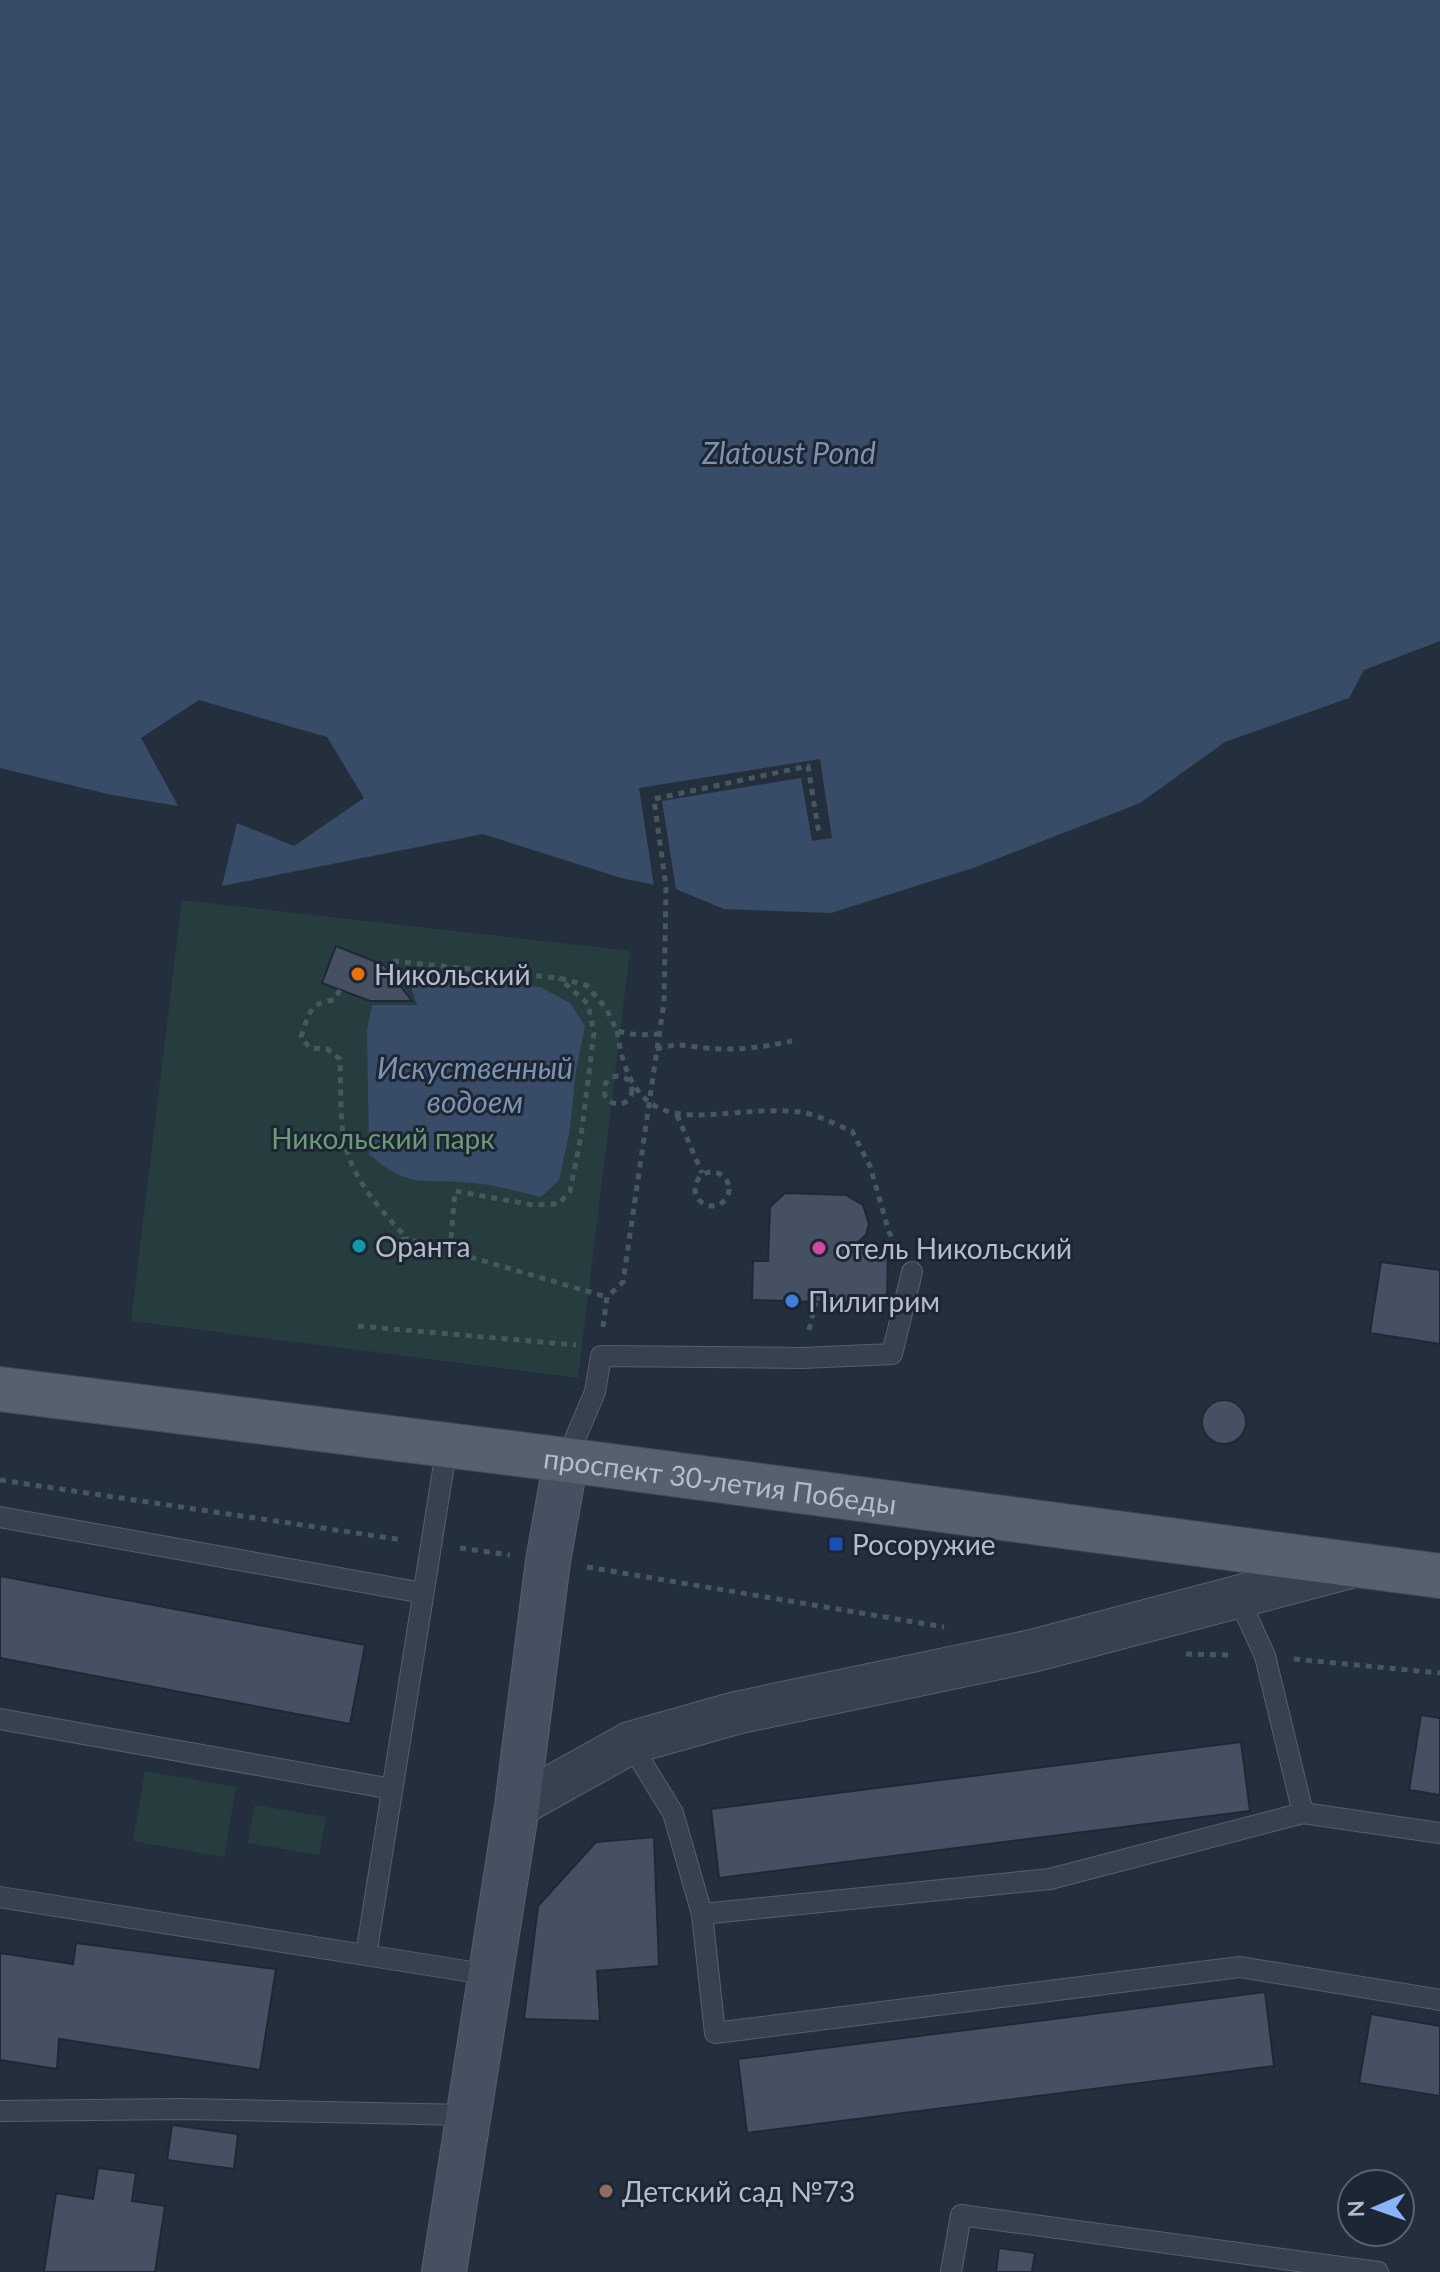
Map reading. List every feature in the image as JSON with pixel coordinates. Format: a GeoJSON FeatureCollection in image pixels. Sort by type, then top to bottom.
{"type":"FeatureCollection","features":[{"type":"Feature","properties":{"kind":"main road","name":"проспект 30-летия Победы"},"geometry":{"type":"LineString","coordinates":[[0,1389],[566,1460],[1440,1576]]}},
{"type":"Feature","properties":{"kind":"street"},"geometry":{"type":"LineString","coordinates":[[444,2272],[517,1806],[548,1561],[566,1460]]}},
{"type":"Feature","properties":{"kind":"street"},"geometry":{"type":"LineString","coordinates":[[517,1806],[630,1743],[736,1713],[1032,1651],[1360,1565]]}},
{"type":"Feature","properties":{"kind":"lane"},"geometry":{"type":"LineString","coordinates":[[566,1460],[595,1392],[601,1350],[802,1358],[892,1354],[912,1272]]}},
{"type":"Feature","properties":{"kind":"lane"},"geometry":{"type":"LineString","coordinates":[[366,1955],[447,1445]]}},
{"type":"Feature","properties":{"kind":"lane"},"geometry":{"type":"LineString","coordinates":[[0,1517],[423,1593]]}},
{"type":"Feature","properties":{"kind":"lane"},"geometry":{"type":"LineString","coordinates":[[1238,1597],[1265,1656],[1303,1813]]}},
{"type":"Feature","properties":{"kind":"lane"},"geometry":{"type":"LineString","coordinates":[[0,1719],[392,1789]]}},
{"type":"Feature","properties":{"kind":"lane"},"geometry":{"type":"LineString","coordinates":[[630,1743],[673,1813],[702,1914],[715,2033],[1240,1967],[1440,2000]]}},
{"type":"Feature","properties":{"kind":"lane"},"geometry":{"type":"LineString","coordinates":[[702,1914],[1050,1879],[1303,1813],[1440,1833]]}},
{"type":"Feature","properties":{"kind":"lane"},"geometry":{"type":"LineString","coordinates":[[0,1897],[491,1975]]}},
{"type":"Feature","properties":{"kind":"lane"},"geometry":{"type":"LineString","coordinates":[[0,2111],[183,2109],[467,2115]]}},
{"type":"Feature","properties":{"kind":"lane"},"geometry":{"type":"LineString","coordinates":[[951,2272],[961,2215],[1378,2272]]}},
{"type":"Feature","properties":{"kind":"path"},"geometry":{"type":"LineString","coordinates":[[358,1326],[601,1350],[607,1297],[623,1282],[664,1002],[666,887],[654,799],[808,766],[819,834]]}},
{"type":"Feature","properties":{"kind":"path"},"geometry":{"type":"LineString","coordinates":[[393,961],[559,978],[586,985],[606,1008],[617,1031],[621,1060],[632,1083],[648,1104],[677,1115],[802,1112],[852,1131],[870,1166],[889,1232],[912,1272]]}},
{"type":"Feature","properties":{"kind":"path"},"geometry":{"type":"LineString","coordinates":[[450,1250],[455,1191],[533,1205],[559,1204],[570,1191],[581,1136],[594,1033],[588,1004],[559,978]]}},
{"type":"Feature","properties":{"kind":"path"},"geometry":{"type":"LineString","coordinates":[[340,990],[334,1000],[312,1007],[301,1037],[310,1048],[327,1049],[340,1059],[343,1135],[353,1167],[373,1199],[408,1239]]}},
{"type":"Feature","properties":{"kind":"path"},"geometry":{"type":"LineString","coordinates":[[617,1031],[637,1035],[657,1034]]}},
{"type":"Feature","properties":{"kind":"path"},"geometry":{"type":"LineString","coordinates":[[656,1049],[679,1043],[708,1048],[757,1047],[792,1041]]}},
{"type":"Feature","properties":{"kind":"path"},"geometry":{"type":"LineString","coordinates":[[622,1075],[632,1083],[633,1094],[624,1105],[611,1103],[603,1092],[610,1078],[622,1075]]}},
{"type":"Feature","properties":{"kind":"path"},"geometry":{"type":"LineString","coordinates":[[677,1115],[702,1173]]}},
{"type":"Feature","properties":{"kind":"path"},"geometry":{"type":"LineString","coordinates":[[716,1171],[724,1175],[730,1190],[726,1200],[717,1206],[707,1206],[697,1199],[694,1184],[702,1173],[716,1171]]}},
{"type":"Feature","properties":{"kind":"path"},"geometry":{"type":"LineString","coordinates":[[377,1241],[408,1239],[607,1297]]}},
{"type":"Feature","properties":{"kind":"green space","name":"Никольский парк"},"geometry":{"type":"Polygon","coordinates":[[[182,900],[630,951],[578,1378],[131,1321],[182,900]]]}},
{"type":"Feature","properties":{"kind":"green space"},"geometry":{"type":"Polygon","coordinates":[[[145,1771],[236,1787],[224,1857],[133,1841],[145,1771]]]}},
{"type":"Feature","properties":{"kind":"green space"},"geometry":{"type":"Polygon","coordinates":[[[255,1805],[326,1817],[319,1855],[248,1843],[255,1805]]]}},
{"type":"Feature","properties":{"kind":"water","name":"Zlatoust Pond"},"geometry":{"type":"Polygon","coordinates":[[[0,0],[1440,0],[1440,641],[1364,670],[1349,698],[1225,742],[1140,803],[976,867],[831,913],[724,909],[676,889],[621,878],[483,834],[222,886],[237,823],[294,846],[364,798],[327,737],[199,700],[141,738],[178,806],[112,795],[0,768],[0,0]]]}},
{"type":"Feature","properties":{"kind":"water","name":"Искуственный водоем"},"geometry":{"type":"Polygon","coordinates":[[[408,977],[540,987],[570,1003],[585,1026],[559,1180],[541,1197],[482,1184],[407,1178],[383,1166],[369,1154],[367,1030],[372,1005],[417,1005],[408,977]]]}},
{"type":"Feature","properties":{"kind":"pier"},"geometry":{"type":"Polygon","coordinates":[[[820,759],[832,838],[812,841],[801,778],[662,801],[676,889],[654,886],[639,788],[820,759]]]}},
{"type":"Feature","properties":{"kind":"building","name":"Никольский"},"geometry":{"type":"Polygon","coordinates":[[[336,946],[384,965],[412,1001],[370,1001],[322,983],[336,946]]]}},
{"type":"Feature","properties":{"kind":"building","name":"отель Никольский"},"geometry":{"type":"Polygon","coordinates":[[[785,1193],[846,1195],[863,1205],[869,1224],[866,1235],[851,1248],[888,1249],[887,1304],[752,1300],[753,1261],[768,1261],[770,1207],[785,1193]]]}},
{"type":"Feature","properties":{"kind":"building"},"geometry":{"type":"Polygon","coordinates":[[[1381,1262],[1440,1270],[1440,1344],[1370,1333],[1381,1262]]]}},
{"type":"Feature","properties":{"kind":"building"},"geometry":{"type":"Polygon","coordinates":[[[1224,1400],[1239,1407],[1246,1422],[1239,1437],[1224,1444],[1209,1437],[1202,1422],[1209,1407],[1224,1400]]]}},
{"type":"Feature","properties":{"kind":"building"},"geometry":{"type":"Polygon","coordinates":[[[0,1576],[365,1645],[350,1724],[0,1658],[0,1576]]]}},
{"type":"Feature","properties":{"kind":"building"},"geometry":{"type":"Polygon","coordinates":[[[1421,1715],[1440,1718],[1440,1795],[1409,1790],[1421,1715]]]}},
{"type":"Feature","properties":{"kind":"building"},"geometry":{"type":"Polygon","coordinates":[[[1241,1742],[1250,1811],[719,1878],[711,1809],[1241,1742]]]}},
{"type":"Feature","properties":{"kind":"building"},"geometry":{"type":"Polygon","coordinates":[[[654,1837],[659,1966],[597,1971],[600,2021],[524,2019],[538,1906],[596,1842],[654,1837]]]}},
{"type":"Feature","properties":{"kind":"building"},"geometry":{"type":"Polygon","coordinates":[[[76,1943],[276,1969],[260,2070],[59,2039],[57,2069],[0,2060],[0,1953],[73,1964],[76,1943]]]}},
{"type":"Feature","properties":{"kind":"building"},"geometry":{"type":"Polygon","coordinates":[[[1265,1992],[1274,2066],[747,2133],[738,2059],[1265,1992]]]}},
{"type":"Feature","properties":{"kind":"building"},"geometry":{"type":"Polygon","coordinates":[[[1371,2014],[1440,2026],[1440,2096],[1359,2083],[1371,2014]]]}},
{"type":"Feature","properties":{"kind":"building"},"geometry":{"type":"Polygon","coordinates":[[[172,2125],[238,2134],[234,2169],[167,2160],[172,2125]]]}},
{"type":"Feature","properties":{"kind":"building"},"geometry":{"type":"Polygon","coordinates":[[[98,2168],[136,2173],[132,2201],[165,2206],[155,2272],[44,2272],[56,2193],[93,2199],[98,2168]]]}},
{"type":"Feature","properties":{"kind":"building"},"geometry":{"type":"Polygon","coordinates":[[[999,2248],[1035,2253],[1032,2272],[996,2272],[999,2248]]]}},
{"type":"Feature","properties":{"kind":"place","name":"Никольский"},"geometry":{"type":"Point","coordinates":[358,974]}},
{"type":"Feature","properties":{"kind":"place","name":"Оранта"},"geometry":{"type":"Point","coordinates":[359,1246]}},
{"type":"Feature","properties":{"kind":"place","name":"отель Никольский"},"geometry":{"type":"Point","coordinates":[819,1248]}},
{"type":"Feature","properties":{"kind":"place","name":"Пилигрим"},"geometry":{"type":"Point","coordinates":[792,1301]}},
{"type":"Feature","properties":{"kind":"place","name":"Росоружие"},"geometry":{"type":"Point","coordinates":[836,1544]}},
{"type":"Feature","properties":{"kind":"place","name":"Детский сад №73"},"geometry":{"type":"Point","coordinates":[606,2191]}}]}
